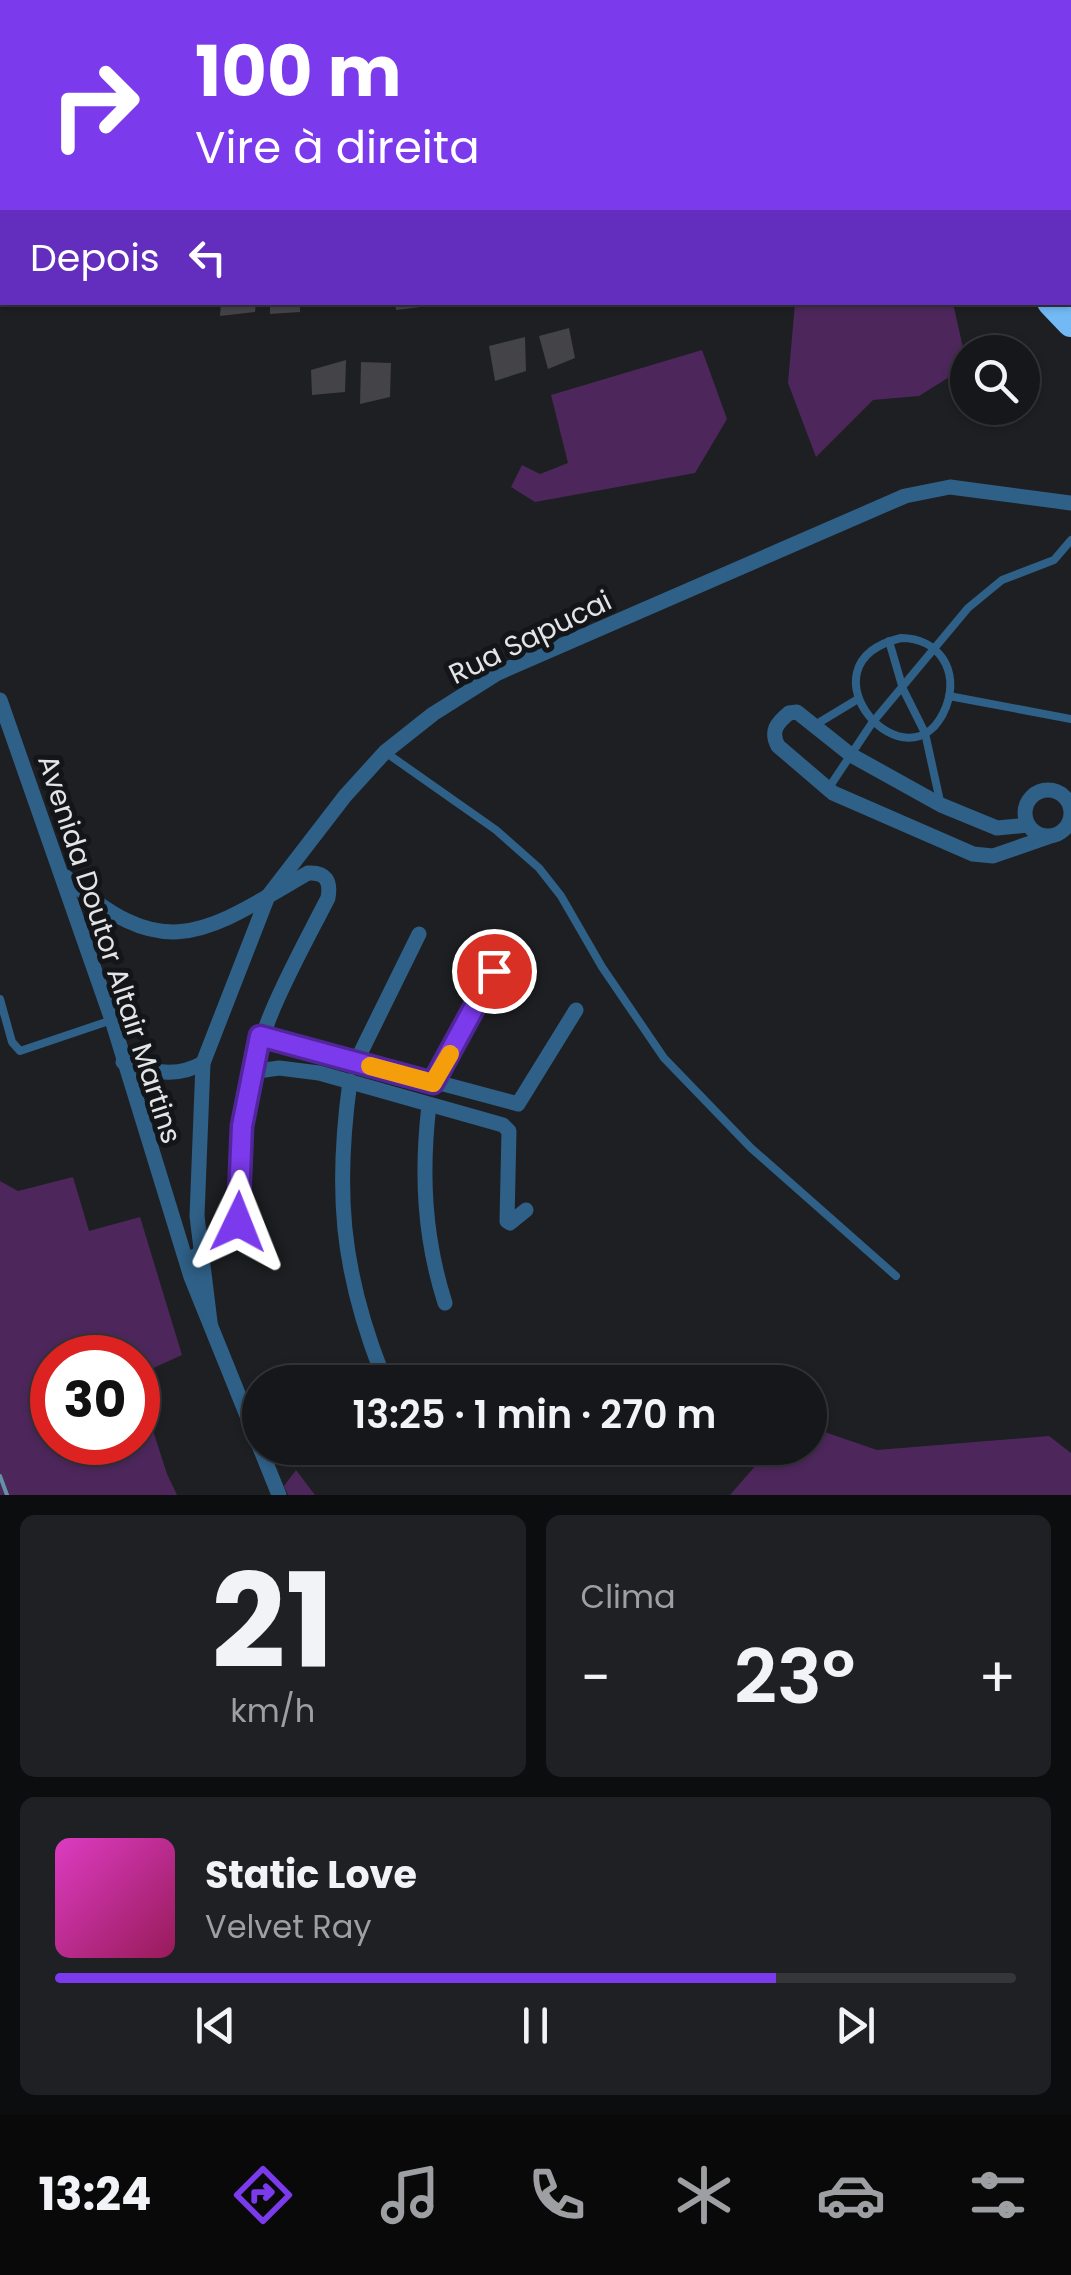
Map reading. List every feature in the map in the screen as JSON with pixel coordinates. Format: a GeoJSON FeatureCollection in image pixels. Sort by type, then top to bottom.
{"type":"FeatureCollection","features":[{"type":"Feature","properties":{"kind":"street","name":"Rua Sapucai"},"geometry":{"type":"LineString","coordinates":[[192,1257],[203,1064],[268,896],[345,796],[385,752],[433,714],[498,673],[906,496],[950,487],[1071,503]]}},
{"type":"Feature","properties":{"kind":"street","name":"Avenida Doutor Altair Martins"},"geometry":{"type":"LineString","coordinates":[[0,700],[63,874],[123,1062],[192,1257],[210,1322],[279,1495]]}},
{"type":"Feature","properties":{"kind":"street"},"geometry":{"type":"LineString","coordinates":[[1028,825],[996,828],[941,805],[851,755],[802,714],[789,712],[774,729],[778,746],[844,799],[974,854],[993,856],[1063,831],[1071,818],[1069,802],[1059,792],[1044,790],[1032,796],[1025,810],[1028,825],[1048,836]]}},
{"type":"Feature","properties":{"kind":"street"},"geometry":{"type":"LineString","coordinates":[[63,874],[88,898],[120,917],[149,929],[174,932],[197,930],[228,920],[308,873],[317,872],[330,885],[328,898],[280,988],[260,1036],[242,1126],[236,1231],[230,1239],[192,1257]]}},
{"type":"Feature","properties":{"kind":"street"},"geometry":{"type":"LineString","coordinates":[[356,1062],[419,934]]}},
{"type":"Feature","properties":{"kind":"street"},"geometry":{"type":"LineString","coordinates":[[433,1083],[494,971]]}},
{"type":"Feature","properties":{"kind":"street"},"geometry":{"type":"LineString","coordinates":[[260,1036],[518,1104],[576,1010]]}},
{"type":"Feature","properties":{"kind":"street"},"geometry":{"type":"LineString","coordinates":[[123,1062],[172,1074],[188,1072],[203,1064]]}},
{"type":"Feature","properties":{"kind":"street"},"geometry":{"type":"LineString","coordinates":[[251,1072],[279,1068],[350,1081],[507,1127],[507,1220],[510,1223],[526,1210]]}},
{"type":"Feature","properties":{"kind":"street"},"geometry":{"type":"LineString","coordinates":[[350,1081],[340,1184],[344,1240],[357,1306],[379,1365]]}},
{"type":"Feature","properties":{"kind":"street"},"geometry":{"type":"LineString","coordinates":[[429,1105],[424,1146],[424,1218],[445,1303]]}},
{"type":"Feature","properties":{"kind":"lane"},"geometry":{"type":"LineString","coordinates":[[828,789],[872,724],[984,592],[1002,580],[1054,560],[1071,540]]}},
{"type":"Feature","properties":{"kind":"lane"},"geometry":{"type":"LineString","coordinates":[[913,638],[936,647],[949,673],[949,696],[937,723],[924,733],[893,734],[872,724],[858,699],[860,669],[867,657],[889,641],[913,638]]}},
{"type":"Feature","properties":{"kind":"lane"},"geometry":{"type":"LineString","coordinates":[[889,641],[903,690],[924,733],[941,805]]}},
{"type":"Feature","properties":{"kind":"lane"},"geometry":{"type":"LineString","coordinates":[[949,696],[1071,719]]}},
{"type":"Feature","properties":{"kind":"lane"},"geometry":{"type":"LineString","coordinates":[[816,725],[858,699]]}},
{"type":"Feature","properties":{"kind":"lane"},"geometry":{"type":"LineString","coordinates":[[385,752],[496,830],[539,868],[664,1058],[751,1148],[896,1276]]}},
{"type":"Feature","properties":{"kind":"lane"},"geometry":{"type":"LineString","coordinates":[[0,999],[12,1042],[20,1052],[112,1020]]}},
{"type":"Feature","properties":{"kind":"shaded area"},"geometry":{"type":"Polygon","coordinates":[[[795,305],[953,305],[960,335],[950,335],[950,377],[919,396],[873,400],[816,457],[788,383],[795,305]]]}},
{"type":"Feature","properties":{"kind":"shaded area"},"geometry":{"type":"Polygon","coordinates":[[[702,350],[727,419],[695,473],[535,502],[511,487],[522,465],[540,474],[568,463],[551,395],[702,350]]]}},
{"type":"Feature","properties":{"kind":"shaded area"},"geometry":{"type":"Polygon","coordinates":[[[73,1177],[89,1231],[140,1217],[182,1355],[160,1365],[160,1335],[30,1335],[30,1465],[160,1465],[160,1452],[177,1495],[0,1495],[0,1181],[18,1191],[73,1177]]]}},
{"type":"Feature","properties":{"kind":"shaded area"},"geometry":{"type":"Polygon","coordinates":[[[827,1433],[877,1450],[1049,1436],[1071,1453],[1071,1495],[730,1495],[756,1465],[827,1465],[827,1433]]]}},
{"type":"Feature","properties":{"kind":"shaded area"},"geometry":{"type":"Polygon","coordinates":[[[296,1470],[315,1495],[288,1495],[284,1486],[296,1470]]]}},
{"type":"Feature","properties":{"kind":"building"},"geometry":{"type":"Polygon","coordinates":[[[221,305],[256,305],[255,312],[220,316],[221,305]]]}},
{"type":"Feature","properties":{"kind":"building"},"geometry":{"type":"Polygon","coordinates":[[[270,305],[300,305],[300,312],[270,314],[270,305]]]}},
{"type":"Feature","properties":{"kind":"building"},"geometry":{"type":"Polygon","coordinates":[[[395,305],[429,305],[429,306],[396,310],[395,305]]]}},
{"type":"Feature","properties":{"kind":"building"},"geometry":{"type":"Polygon","coordinates":[[[569,328],[575,358],[548,369],[539,336],[569,328]]]}},
{"type":"Feature","properties":{"kind":"building"},"geometry":{"type":"Polygon","coordinates":[[[525,337],[526,371],[495,381],[489,346],[525,337]]]}},
{"type":"Feature","properties":{"kind":"building"},"geometry":{"type":"Polygon","coordinates":[[[346,360],[345,392],[312,395],[311,370],[346,360]]]}},
{"type":"Feature","properties":{"kind":"building"},"geometry":{"type":"Polygon","coordinates":[[[361,362],[391,363],[390,397],[360,404],[361,362]]]}},
{"type":"Feature","properties":{"kind":"waterway"},"geometry":{"type":"LineString","coordinates":[[0,1476],[7,1495]]}},
{"type":"Feature","properties":{"kind":"slow traffic"},"geometry":{"type":"LineString","coordinates":[[370,1066],[433,1083],[450,1054]]}},
{"type":"Feature","properties":{"kind":"route"},"geometry":{"type":"LineString","coordinates":[[238,1222],[242,1126],[260,1036],[433,1083],[494,971]]}}]}
